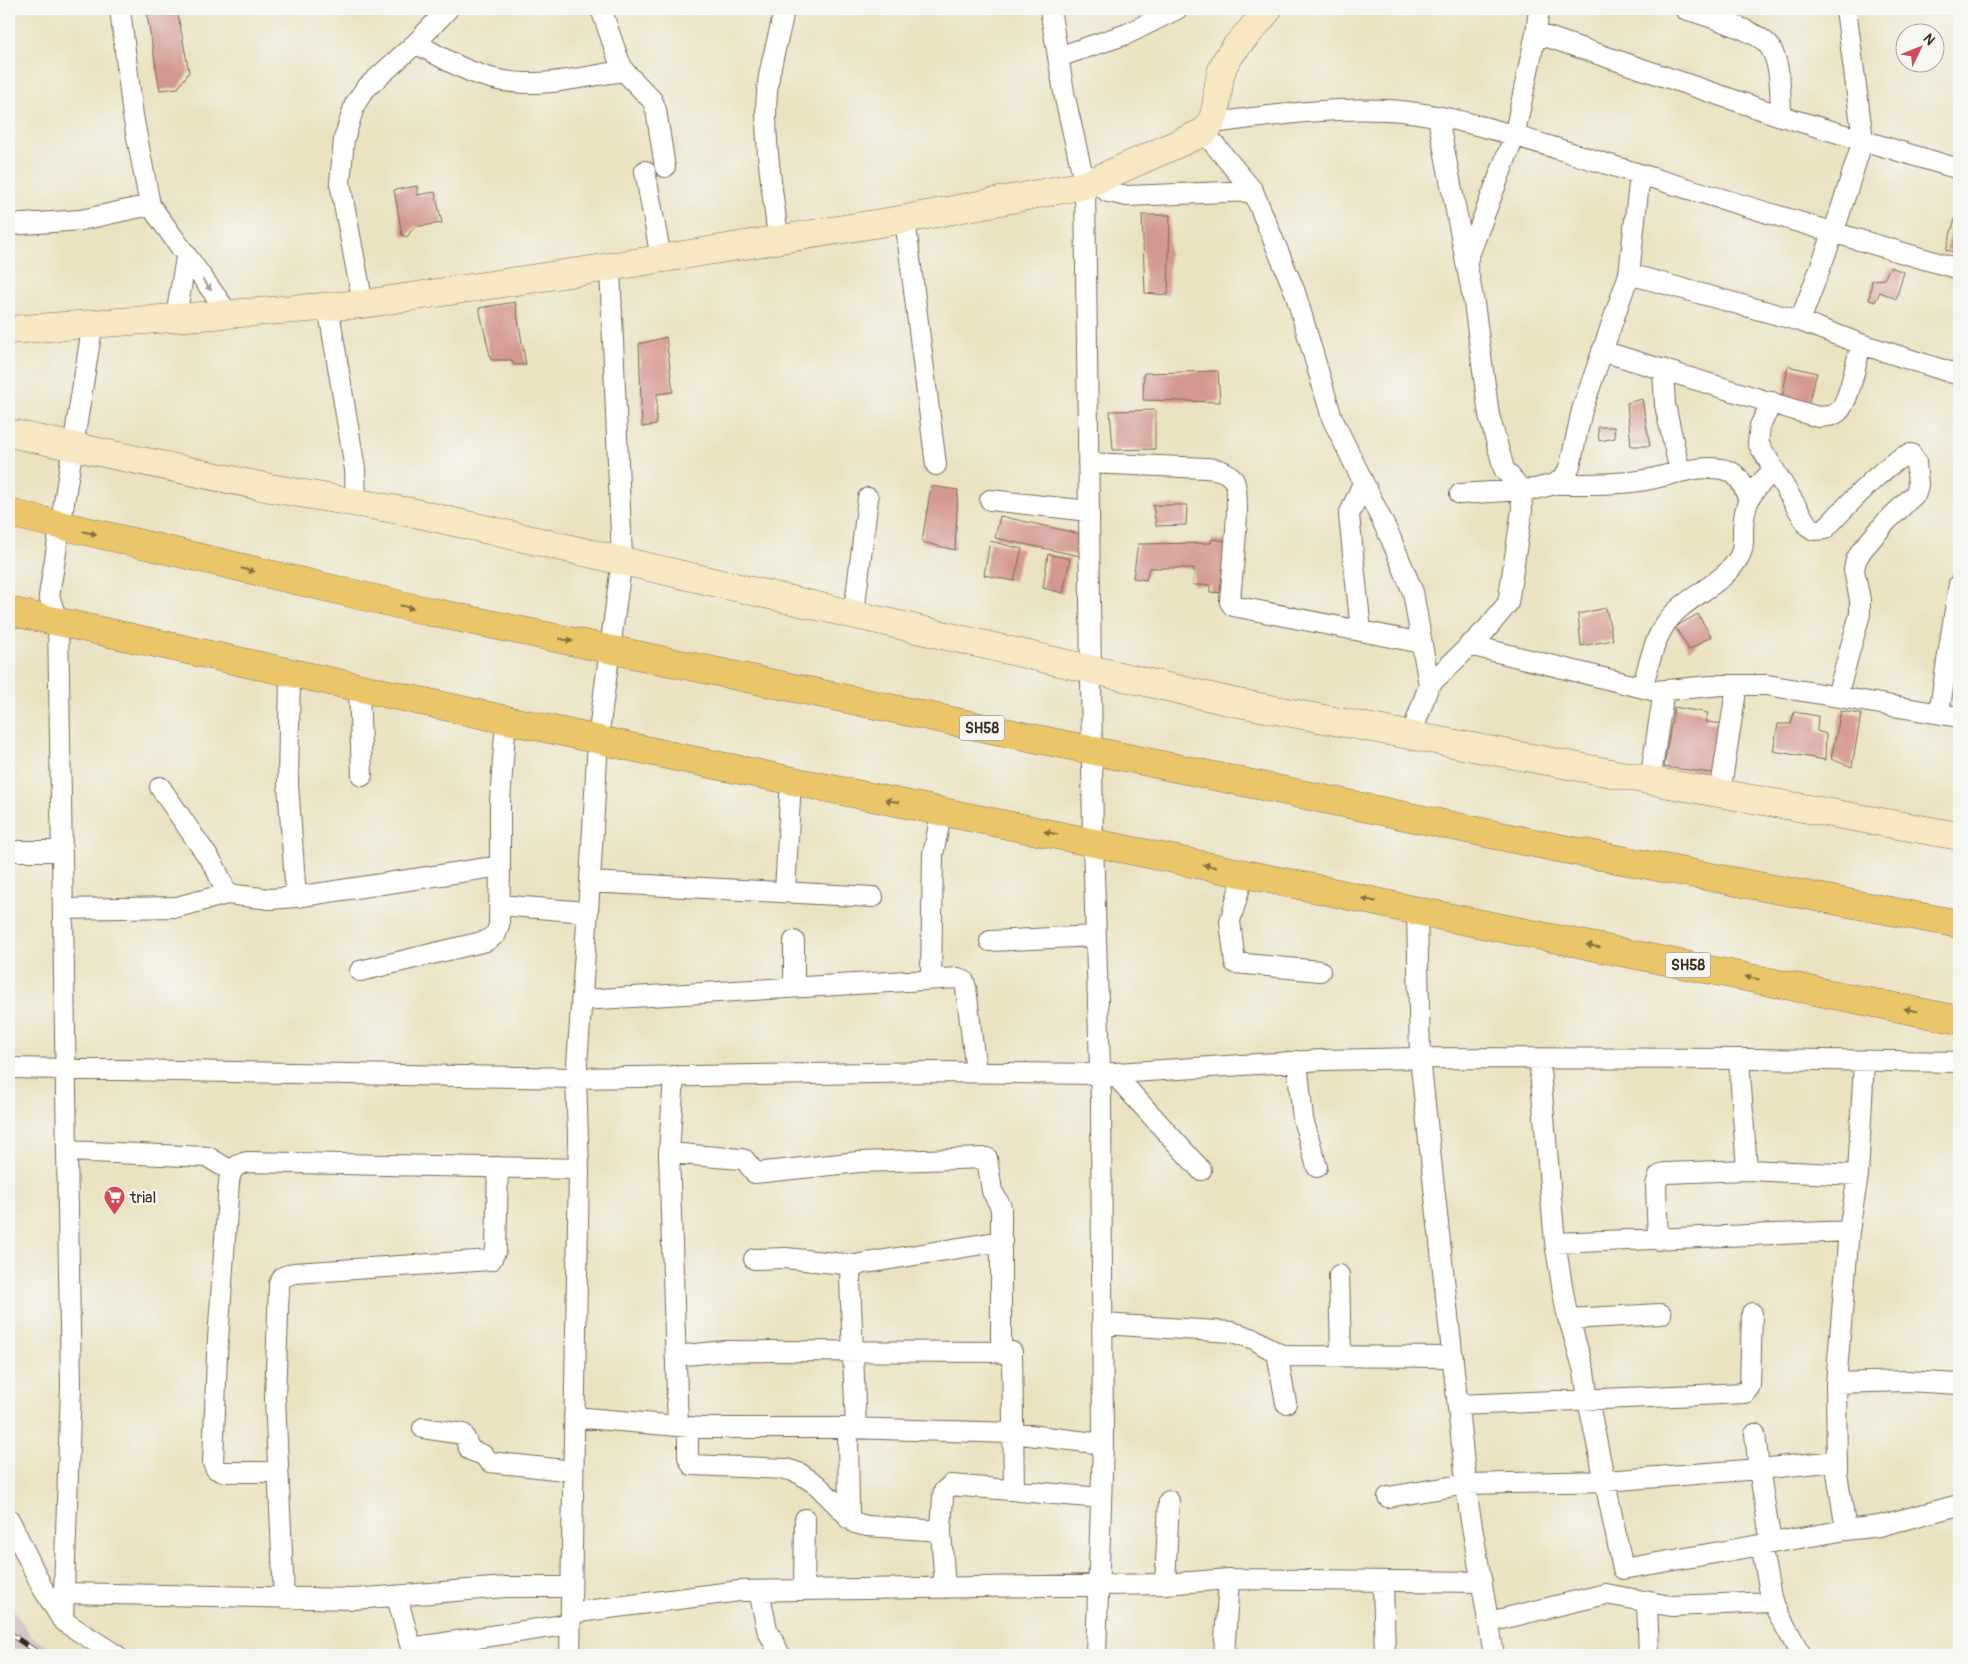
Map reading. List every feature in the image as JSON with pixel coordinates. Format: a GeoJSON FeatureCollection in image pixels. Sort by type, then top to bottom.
{"type":"FeatureCollection","features":[{"type":"Feature","properties":{"kind":"main road","name":"SH58"},"geometry":{"type":"LineString","coordinates":[[9,513],[61,527],[428,612],[1553,847],[1959,924]]}},
{"type":"Feature","properties":{"kind":"main road","name":"SH58"},"geometry":{"type":"LineString","coordinates":[[9,611],[791,780],[1244,873],[1417,911],[1959,1020]]}},
{"type":"Feature","properties":{"kind":"street"},"geometry":{"type":"LineString","coordinates":[[120,9],[133,116],[150,205],[186,258],[228,313]]}},
{"type":"Feature","properties":{"kind":"street"},"geometry":{"type":"LineString","coordinates":[[364,304],[340,183],[344,138],[349,118],[365,89],[416,43],[448,9]]}},
{"type":"Feature","properties":{"kind":"street"},"geometry":{"type":"LineString","coordinates":[[601,9],[624,71],[652,100],[656,110],[665,168]]}},
{"type":"Feature","properties":{"kind":"street"},"geometry":{"type":"LineString","coordinates":[[778,238],[766,132],[766,109],[767,91],[784,9]]}},
{"type":"Feature","properties":{"kind":"street"},"geometry":{"type":"LineString","coordinates":[[1050,9],[1058,57],[1090,183],[1088,463],[1094,751],[1093,842],[1096,936],[1106,1074],[1103,1444],[1096,1655]]}},
{"type":"Feature","properties":{"kind":"street"},"geometry":{"type":"LineString","coordinates":[[1058,57],[1128,34],[1177,9]]}},
{"type":"Feature","properties":{"kind":"street"},"geometry":{"type":"LineString","coordinates":[[1208,128],[1223,68],[1231,53],[1259,23],[1268,9]]}},
{"type":"Feature","properties":{"kind":"street"},"geometry":{"type":"LineString","coordinates":[[1466,263],[1514,136],[1536,33],[1539,9]]}},
{"type":"Feature","properties":{"kind":"street"},"geometry":{"type":"LineString","coordinates":[[1685,9],[1761,38],[1769,46],[1779,79],[1781,116]]}},
{"type":"Feature","properties":{"kind":"street"},"geometry":{"type":"LineString","coordinates":[[1800,321],[1834,234],[1863,140],[1846,9]]}},
{"type":"Feature","properties":{"kind":"street"},"geometry":{"type":"LineString","coordinates":[[1536,33],[1781,116],[1959,170]]}},
{"type":"Feature","properties":{"kind":"street"},"geometry":{"type":"LineString","coordinates":[[416,43],[470,72],[526,84],[624,71]]}},
{"type":"Feature","properties":{"kind":"street"},"geometry":{"type":"LineString","coordinates":[[9,330],[93,322],[364,304],[610,267],[778,238],[904,219],[1090,183],[1208,128],[1323,109],[1387,110],[1438,118],[1514,136],[1834,234],[1959,269]]}},
{"type":"Feature","properties":{"kind":"street"},"geometry":{"type":"LineString","coordinates":[[1411,736],[1429,685],[1486,630],[1508,603],[1513,563],[1520,530],[1521,489],[1504,469],[1488,415],[1474,303],[1438,118]]}},
{"type":"Feature","properties":{"kind":"street"},"geometry":{"type":"LineString","coordinates":[[1208,128],[1253,190],[1295,292],[1332,418],[1391,539],[1413,592],[1429,685]]}},
{"type":"Feature","properties":{"kind":"street"},"geometry":{"type":"LineString","coordinates":[[645,171],[661,258]]}},
{"type":"Feature","properties":{"kind":"street"},"geometry":{"type":"LineString","coordinates":[[1555,484],[1565,476],[1570,466],[1582,410],[1629,274],[1640,174]]}},
{"type":"Feature","properties":{"kind":"street"},"geometry":{"type":"LineString","coordinates":[[1090,183],[1108,192],[1127,196],[1253,190]]}},
{"type":"Feature","properties":{"kind":"street"},"geometry":{"type":"LineString","coordinates":[[9,225],[81,220],[150,205]]}},
{"type":"Feature","properties":{"kind":"street"},"geometry":{"type":"LineString","coordinates":[[904,219],[936,465]]}},
{"type":"Feature","properties":{"kind":"street"},"geometry":{"type":"LineString","coordinates":[[176,316],[186,258]]}},
{"type":"Feature","properties":{"kind":"street"},"geometry":{"type":"LineString","coordinates":[[570,1655],[579,1168],[576,1078],[598,739],[622,560],[610,267]]}},
{"type":"Feature","properties":{"kind":"street"},"geometry":{"type":"LineString","coordinates":[[1629,274],[1800,321],[1861,344],[1959,375]]}},
{"type":"Feature","properties":{"kind":"street"},"geometry":{"type":"LineString","coordinates":[[328,306],[355,469],[356,503]]}},
{"type":"Feature","properties":{"kind":"street"},"geometry":{"type":"LineString","coordinates":[[63,1621],[71,1385],[58,623],[49,596],[93,322]]}},
{"type":"Feature","properties":{"kind":"street"},"geometry":{"type":"LineString","coordinates":[[1602,351],[1818,416],[1831,416],[1838,412],[1848,391],[1861,344]]}},
{"type":"Feature","properties":{"kind":"street"},"geometry":{"type":"LineString","coordinates":[[1663,369],[1665,405],[1680,472]]}},
{"type":"Feature","properties":{"kind":"street"},"geometry":{"type":"LineString","coordinates":[[1772,402],[1758,436],[1762,454],[1808,526],[1819,531],[1904,454],[1911,454],[1916,462],[1918,485],[1916,493],[1886,522],[1856,560],[1854,570],[1860,600],[1860,614],[1837,696]]}},
{"type":"Feature","properties":{"kind":"street"},"geometry":{"type":"LineString","coordinates":[[9,433],[74,448],[411,512],[1228,701],[1720,794],[1959,836]]}},
{"type":"Feature","properties":{"kind":"street"},"geometry":{"type":"LineString","coordinates":[[1088,463],[1219,469],[1234,480],[1237,498],[1231,604],[1236,607],[1422,643]]}},
{"type":"Feature","properties":{"kind":"street"},"geometry":{"type":"LineString","coordinates":[[1460,494],[1555,484],[1624,483],[1706,468],[1730,471],[1740,481],[1748,498]]}},
{"type":"Feature","properties":{"kind":"street"},"geometry":{"type":"LineString","coordinates":[[1642,687],[1659,635],[1666,622],[1690,599],[1720,578],[1734,565],[1741,552],[1748,498],[1758,484],[1773,471]]}},
{"type":"Feature","properties":{"kind":"street"},"geometry":{"type":"LineString","coordinates":[[1361,631],[1349,515],[1363,484]]}},
{"type":"Feature","properties":{"kind":"street"},"geometry":{"type":"LineString","coordinates":[[854,614],[868,498]]}},
{"type":"Feature","properties":{"kind":"street"},"geometry":{"type":"LineString","coordinates":[[990,500],[1089,511]]}},
{"type":"Feature","properties":{"kind":"street"},"geometry":{"type":"LineString","coordinates":[[1939,713],[1959,584]]}},
{"type":"Feature","properties":{"kind":"street"},"geometry":{"type":"LineString","coordinates":[[1469,645],[1642,687],[1664,690],[1767,685],[1959,717]]}},
{"type":"Feature","properties":{"kind":"street"},"geometry":{"type":"LineString","coordinates":[[290,672],[288,784],[296,897]]}},
{"type":"Feature","properties":{"kind":"street"},"geometry":{"type":"LineString","coordinates":[[1720,794],[1737,685]]}},
{"type":"Feature","properties":{"kind":"street"},"geometry":{"type":"LineString","coordinates":[[359,687],[362,776]]}},
{"type":"Feature","properties":{"kind":"street"},"geometry":{"type":"LineString","coordinates":[[1650,780],[1664,690]]}},
{"type":"Feature","properties":{"kind":"street"},"geometry":{"type":"LineString","coordinates":[[360,971],[486,941],[496,934],[499,925],[500,801],[506,719]]}},
{"type":"Feature","properties":{"kind":"street"},"geometry":{"type":"LineString","coordinates":[[785,892],[791,780]]}},
{"type":"Feature","properties":{"kind":"street"},"geometry":{"type":"LineString","coordinates":[[160,787],[215,867],[227,894]]}},
{"type":"Feature","properties":{"kind":"street"},"geometry":{"type":"LineString","coordinates":[[931,979],[933,854],[942,811]]}},
{"type":"Feature","properties":{"kind":"street"},"geometry":{"type":"LineString","coordinates":[[9,851],[62,851]]}},
{"type":"Feature","properties":{"kind":"street"},"geometry":{"type":"LineString","coordinates":[[63,909],[177,907],[227,894],[270,899],[296,897],[500,866]]}},
{"type":"Feature","properties":{"kind":"street"},"geometry":{"type":"LineString","coordinates":[[1244,873],[1230,921],[1235,963],[1320,971]]}},
{"type":"Feature","properties":{"kind":"street"},"geometry":{"type":"LineString","coordinates":[[590,882],[874,897]]}},
{"type":"Feature","properties":{"kind":"street"},"geometry":{"type":"LineString","coordinates":[[499,906],[587,912]]}},
{"type":"Feature","properties":{"kind":"street"},"geometry":{"type":"LineString","coordinates":[[1417,911],[1420,1058],[1467,1484],[1488,1622],[1498,1653]]}},
{"type":"Feature","properties":{"kind":"street"},"geometry":{"type":"LineString","coordinates":[[990,941],[1096,936]]}},
{"type":"Feature","properties":{"kind":"street"},"geometry":{"type":"LineString","coordinates":[[794,940],[794,987]]}},
{"type":"Feature","properties":{"kind":"street"},"geometry":{"type":"LineString","coordinates":[[581,1000],[958,978],[965,984],[976,1072]]}},
{"type":"Feature","properties":{"kind":"street"},"geometry":{"type":"LineString","coordinates":[[9,1068],[576,1078],[976,1072],[1106,1074],[1297,1061],[1420,1058],[1959,1062]]}},
{"type":"Feature","properties":{"kind":"street"},"geometry":{"type":"LineString","coordinates":[[1539,1059],[1555,1243],[1568,1320],[1584,1371],[1588,1400],[1623,1569],[1846,1530],[1879,1526],[1959,1505]]}},
{"type":"Feature","properties":{"kind":"street"},"geometry":{"type":"LineString","coordinates":[[1739,1059],[1746,1170]]}},
{"type":"Feature","properties":{"kind":"street"},"geometry":{"type":"LineString","coordinates":[[1297,1061],[1303,1118],[1317,1167]]}},
{"type":"Feature","properties":{"kind":"street"},"geometry":{"type":"LineString","coordinates":[[1846,1530],[1837,1461],[1836,1383],[1849,1230],[1858,1175],[1864,1061]]}},
{"type":"Feature","properties":{"kind":"street"},"geometry":{"type":"LineString","coordinates":[[1106,1074],[1201,1170]]}},
{"type":"Feature","properties":{"kind":"street"},"geometry":{"type":"LineString","coordinates":[[674,1076],[670,1153],[676,1356],[683,1426],[688,1457],[692,1465],[786,1470],[799,1473],[817,1484],[849,1519],[868,1526],[941,1531]]}},
{"type":"Feature","properties":{"kind":"street"},"geometry":{"type":"LineString","coordinates":[[67,1151],[208,1157],[231,1171]]}},
{"type":"Feature","properties":{"kind":"street"},"geometry":{"type":"LineString","coordinates":[[670,1153],[741,1159],[745,1160],[755,1173],[858,1162],[985,1156],[988,1160],[992,1191],[1002,1207],[1001,1353]]}},
{"type":"Feature","properties":{"kind":"street"},"geometry":{"type":"LineString","coordinates":[[278,1472],[224,1472],[216,1469],[213,1463],[217,1354],[231,1171],[237,1165],[246,1162],[579,1168]]}},
{"type":"Feature","properties":{"kind":"street"},"geometry":{"type":"LineString","coordinates":[[284,1598],[275,1398],[281,1280],[287,1274],[294,1273],[491,1260],[496,1250],[498,1167]]}},
{"type":"Feature","properties":{"kind":"street"},"geometry":{"type":"LineString","coordinates":[[1658,1240],[1656,1185],[1659,1176],[1665,1173],[1746,1170],[1858,1175]]}},
{"type":"Feature","properties":{"kind":"street"},"geometry":{"type":"LineString","coordinates":[[1555,1243],[1658,1240],[1849,1230]]}},
{"type":"Feature","properties":{"kind":"street"},"geometry":{"type":"LineString","coordinates":[[754,1259],[785,1258],[855,1266],[1002,1241]]}},
{"type":"Feature","properties":{"kind":"street"},"geometry":{"type":"LineString","coordinates":[[849,1519],[853,1351],[850,1272],[855,1266]]}},
{"type":"Feature","properties":{"kind":"street"},"geometry":{"type":"LineString","coordinates":[[1339,1275],[1341,1356]]}},
{"type":"Feature","properties":{"kind":"street"},"geometry":{"type":"LineString","coordinates":[[1458,1405],[1745,1393],[1750,1386],[1752,1313]]}},
{"type":"Feature","properties":{"kind":"street"},"geometry":{"type":"LineString","coordinates":[[1568,1320],[1661,1314]]}},
{"type":"Feature","properties":{"kind":"street"},"geometry":{"type":"LineString","coordinates":[[1103,1324],[1232,1332],[1254,1339],[1277,1353],[1287,1356],[1453,1357]]}},
{"type":"Feature","properties":{"kind":"street"},"geometry":{"type":"LineString","coordinates":[[676,1356],[725,1351],[1012,1352],[1014,1489]]}},
{"type":"Feature","properties":{"kind":"street"},"geometry":{"type":"LineString","coordinates":[[1277,1353],[1286,1403]]}},
{"type":"Feature","properties":{"kind":"street"},"geometry":{"type":"LineString","coordinates":[[1836,1383],[1906,1381],[1959,1384]]}},
{"type":"Feature","properties":{"kind":"street"},"geometry":{"type":"LineString","coordinates":[[574,1416],[683,1426],[1013,1433],[1103,1444]]}},
{"type":"Feature","properties":{"kind":"street"},"geometry":{"type":"LineString","coordinates":[[422,1428],[463,1434],[470,1450],[483,1455],[490,1462],[574,1471]]}},
{"type":"Feature","properties":{"kind":"street"},"geometry":{"type":"LineString","coordinates":[[1756,1434],[1772,1602],[1801,1655]]}},
{"type":"Feature","properties":{"kind":"street"},"geometry":{"type":"LineString","coordinates":[[1388,1496],[1467,1484],[1606,1481],[1837,1461]]}},
{"type":"Feature","properties":{"kind":"street"},"geometry":{"type":"LineString","coordinates":[[944,1588],[941,1531],[943,1496],[944,1491],[951,1485],[1101,1498]]}},
{"type":"Feature","properties":{"kind":"street"},"geometry":{"type":"LineString","coordinates":[[1165,1584],[1169,1501]]}},
{"type":"Feature","properties":{"kind":"street"},"geometry":{"type":"LineString","coordinates":[[804,1590],[805,1519]]}},
{"type":"Feature","properties":{"kind":"street"},"geometry":{"type":"LineString","coordinates":[[9,1520],[42,1587],[63,1621],[116,1655]]}},
{"type":"Feature","properties":{"kind":"street"},"geometry":{"type":"LineString","coordinates":[[397,1597],[412,1652],[570,1618],[739,1591],[1165,1584],[1229,1579],[1482,1582]]}},
{"type":"Feature","properties":{"kind":"street"},"geometry":{"type":"LineString","coordinates":[[1224,1655],[1229,1579]]}},
{"type":"Feature","properties":{"kind":"street"},"geometry":{"type":"LineString","coordinates":[[1384,1581],[1385,1655]]}},
{"type":"Feature","properties":{"kind":"street"},"geometry":{"type":"LineString","coordinates":[[64,1593],[354,1599],[397,1597],[482,1588],[571,1587]]}},
{"type":"Feature","properties":{"kind":"street"},"geometry":{"type":"LineString","coordinates":[[759,1591],[767,1630],[780,1655]]}},
{"type":"Feature","properties":{"kind":"street"},"geometry":{"type":"LineString","coordinates":[[1488,1622],[1606,1594],[1646,1602],[1689,1606],[1772,1602]]}},
{"type":"Feature","properties":{"kind":"street"},"geometry":{"type":"LineString","coordinates":[[1646,1602],[1649,1655]]}},
{"type":"Feature","properties":{"kind":"shaded area"},"geometry":{"type":"Polygon","coordinates":[[[9,1603],[31,1636],[62,1655],[9,1655],[9,1603]]]}},
{"type":"Feature","properties":{"kind":"building"},"geometry":{"type":"Polygon","coordinates":[[[177,10],[189,72],[178,88],[160,90],[147,15],[177,10]]]}},
{"type":"Feature","properties":{"kind":"building"},"geometry":{"type":"Polygon","coordinates":[[[417,186],[417,195],[435,192],[442,223],[414,227],[407,237],[402,235],[394,190],[417,186]]]}},
{"type":"Feature","properties":{"kind":"building"},"geometry":{"type":"Polygon","coordinates":[[[1957,212],[1959,213],[1959,253],[1946,250],[1957,212]]]}},
{"type":"Feature","properties":{"kind":"building"},"geometry":{"type":"Polygon","coordinates":[[[1142,215],[1170,215],[1168,295],[1145,293],[1142,215]]]}},
{"type":"Feature","properties":{"kind":"building"},"geometry":{"type":"Polygon","coordinates":[[[1890,267],[1904,272],[1896,299],[1880,292],[1875,302],[1869,300],[1872,280],[1884,279],[1890,267]]]}},
{"type":"Feature","properties":{"kind":"building"},"geometry":{"type":"Polygon","coordinates":[[[515,302],[526,365],[514,365],[512,360],[491,360],[479,308],[515,302]]]}},
{"type":"Feature","properties":{"kind":"building"},"geometry":{"type":"Polygon","coordinates":[[[666,337],[673,392],[657,394],[656,425],[642,427],[639,344],[666,337]]]}},
{"type":"Feature","properties":{"kind":"building"},"geometry":{"type":"Polygon","coordinates":[[[1788,366],[1817,373],[1808,405],[1782,398],[1788,366]]]}},
{"type":"Feature","properties":{"kind":"building"},"geometry":{"type":"Polygon","coordinates":[[[1218,371],[1220,402],[1143,400],[1144,373],[1218,371]]]}},
{"type":"Feature","properties":{"kind":"building"},"geometry":{"type":"Polygon","coordinates":[[[1642,399],[1650,446],[1631,446],[1627,403],[1642,399]]]}},
{"type":"Feature","properties":{"kind":"building"},"geometry":{"type":"Polygon","coordinates":[[[1155,410],[1155,449],[1113,450],[1110,411],[1155,410]]]}},
{"type":"Feature","properties":{"kind":"building"},"geometry":{"type":"Polygon","coordinates":[[[1598,427],[1614,427],[1615,438],[1599,441],[1598,427]]]}},
{"type":"Feature","properties":{"kind":"building"},"geometry":{"type":"Polygon","coordinates":[[[931,486],[958,490],[955,550],[922,542],[931,486]]]}},
{"type":"Feature","properties":{"kind":"building"},"geometry":{"type":"Polygon","coordinates":[[[1153,505],[1187,505],[1186,525],[1156,526],[1153,505]]]}},
{"type":"Feature","properties":{"kind":"building"},"geometry":{"type":"Polygon","coordinates":[[[1000,516],[1081,534],[1080,556],[995,538],[1000,516]]]}},
{"type":"Feature","properties":{"kind":"building"},"geometry":{"type":"Polygon","coordinates":[[[1212,539],[1226,541],[1227,593],[1210,592],[1210,585],[1193,585],[1194,568],[1149,568],[1146,580],[1133,578],[1138,544],[1211,543],[1212,539]]]}},
{"type":"Feature","properties":{"kind":"building"},"geometry":{"type":"Polygon","coordinates":[[[990,541],[1022,549],[1014,581],[984,575],[990,541]]]}},
{"type":"Feature","properties":{"kind":"building"},"geometry":{"type":"Polygon","coordinates":[[[1048,554],[1070,559],[1063,593],[1043,588],[1048,554]]]}},
{"type":"Feature","properties":{"kind":"building"},"geometry":{"type":"Polygon","coordinates":[[[1606,608],[1613,640],[1581,646],[1578,614],[1606,608]]]}},
{"type":"Feature","properties":{"kind":"building"},"geometry":{"type":"Polygon","coordinates":[[[1698,614],[1711,636],[1689,650],[1675,627],[1698,614]]]}},
{"type":"Feature","properties":{"kind":"building"},"geometry":{"type":"Polygon","coordinates":[[[1674,707],[1708,713],[1705,722],[1725,724],[1719,774],[1664,767],[1674,707]]]}},
{"type":"Feature","properties":{"kind":"building"},"geometry":{"type":"Polygon","coordinates":[[[1841,711],[1861,714],[1852,767],[1831,759],[1841,711]]]}},
{"type":"Feature","properties":{"kind":"building"},"geometry":{"type":"Polygon","coordinates":[[[1794,712],[1818,716],[1817,731],[1826,734],[1825,760],[1773,751],[1778,724],[1791,724],[1794,712]]]}},
{"type":"Feature","properties":{"kind":"railway"},"geometry":{"type":"LineString","coordinates":[[9,1633],[41,1655]]}},
{"type":"Feature","properties":{"kind":"place","name":"trial"},"geometry":{"type":"Point","coordinates":[114,1216]}}]}
